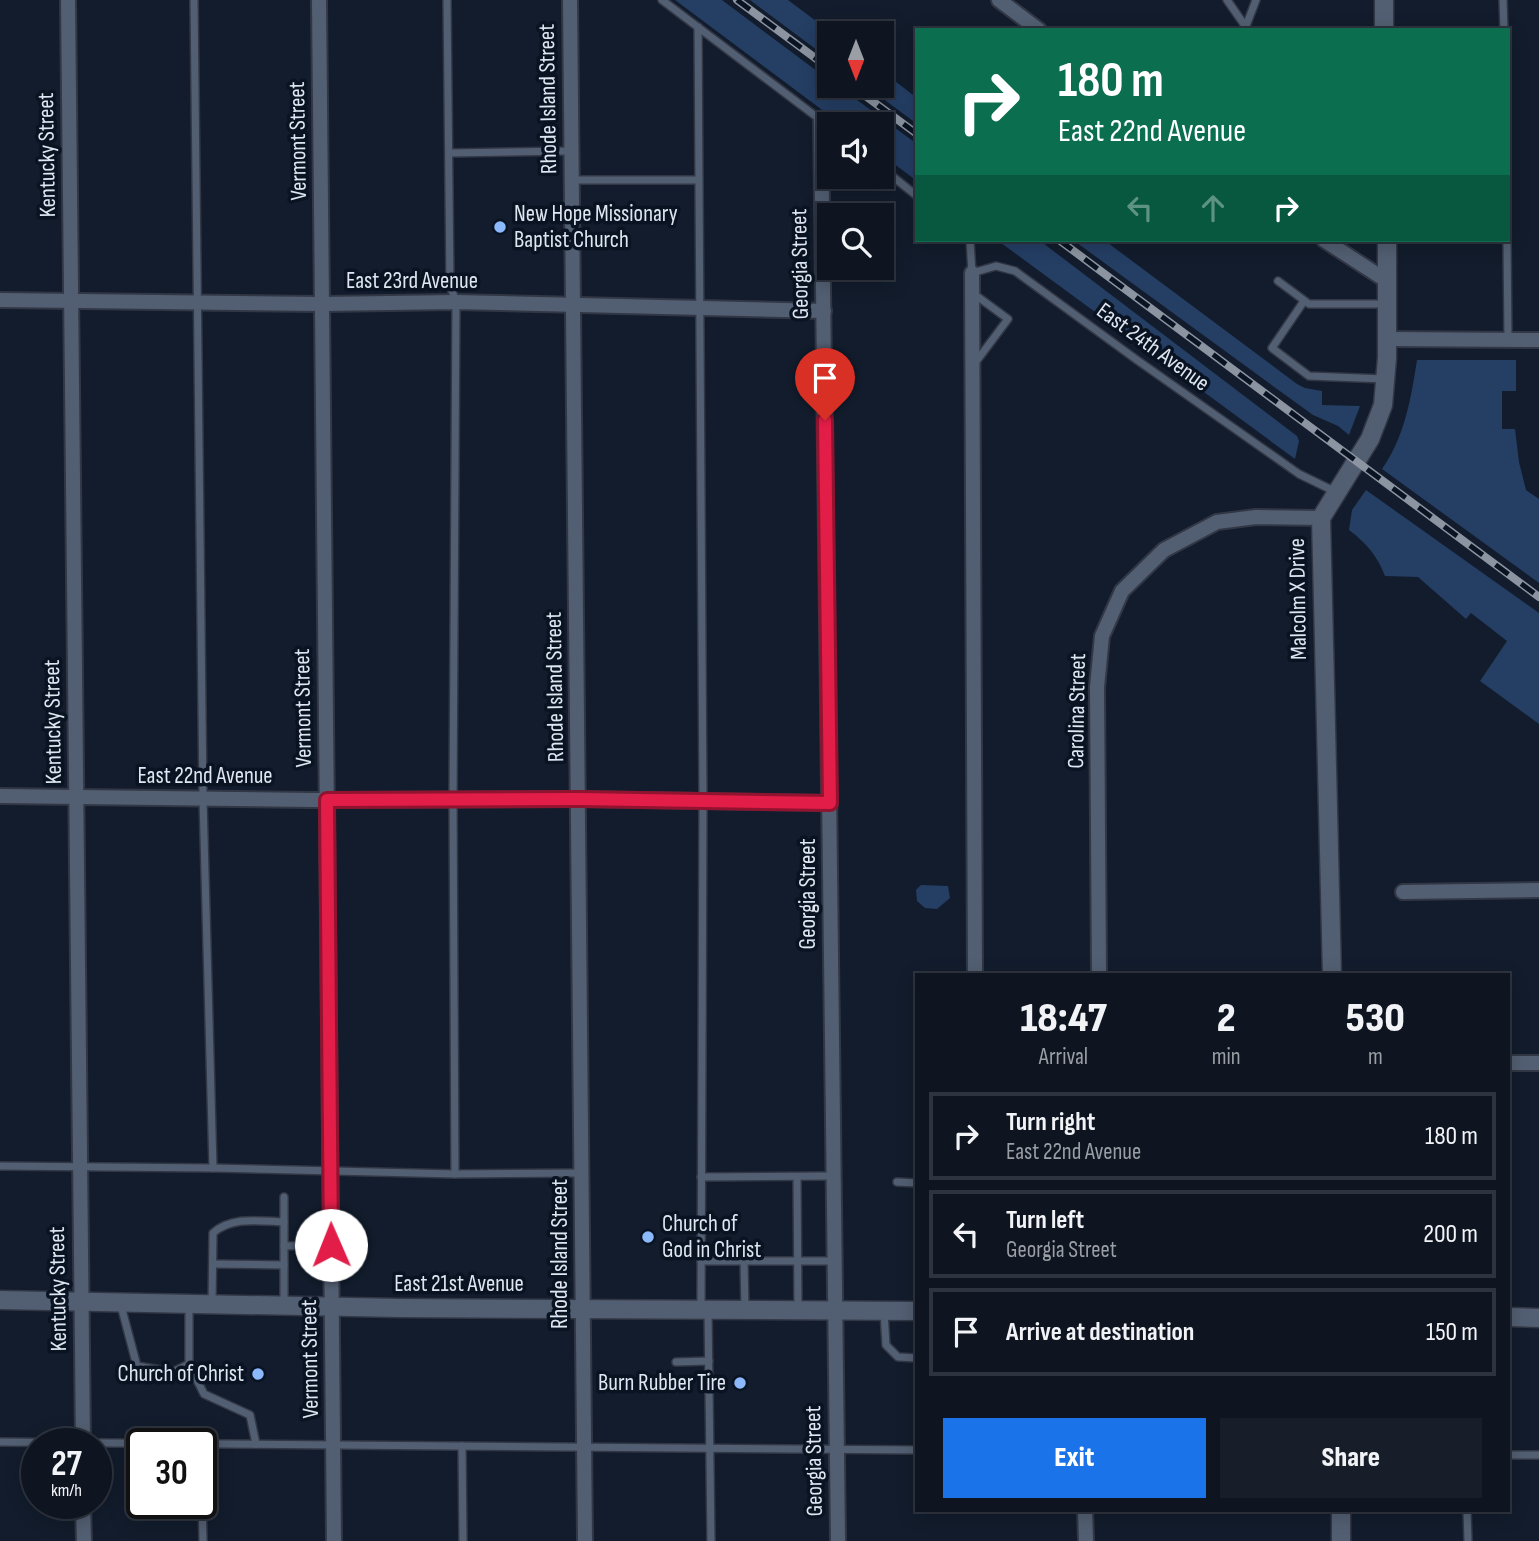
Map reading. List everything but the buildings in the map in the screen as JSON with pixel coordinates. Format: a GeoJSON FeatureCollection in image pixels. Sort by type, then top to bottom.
{"type":"FeatureCollection","features":[{"type":"Feature","properties":{"kind":"street","name":"Kentucky Street"},"geometry":{"type":"LineString","coordinates":[[68,0],[83,1428]]}},
{"type":"Feature","properties":{"kind":"street","name":"Vermont Street"},"geometry":{"type":"LineString","coordinates":[[319,0],[334,1541]]}},
{"type":"Feature","properties":{"kind":"street","name":"Rhode Island Street"},"geometry":{"type":"LineString","coordinates":[[570,0],[585,1541]]}},
{"type":"Feature","properties":{"kind":"street"},"geometry":{"type":"LineString","coordinates":[[999,0],[1036,28]]}},
{"type":"Feature","properties":{"kind":"street"},"geometry":{"type":"LineString","coordinates":[[1384,0],[1384,28]]}},
{"type":"Feature","properties":{"kind":"street","name":"Georgia Street"},"geometry":{"type":"LineString","coordinates":[[825,189],[832,1261],[838,1541]]}},
{"type":"Feature","properties":{"kind":"street"},"geometry":{"type":"LineString","coordinates":[[1327,242],[1387,281]]}},
{"type":"Feature","properties":{"kind":"street","name":"Malcolm X Drive"},"geometry":{"type":"LineString","coordinates":[[1332,973],[1321,519],[1376,426],[1383,405],[1387,339],[1387,242]]}},
{"type":"Feature","properties":{"kind":"street"},"geometry":{"type":"LineString","coordinates":[[972,273],[975,973]]}},
{"type":"Feature","properties":{"kind":"street","name":"East 23rd Avenue"},"geometry":{"type":"LineString","coordinates":[[0,300],[323,304],[456,302],[824,311]]}},
{"type":"Feature","properties":{"kind":"street"},"geometry":{"type":"LineString","coordinates":[[1387,339],[1539,340]]}},
{"type":"Feature","properties":{"kind":"street","name":"Carolina Street"},"geometry":{"type":"LineString","coordinates":[[1099,973],[1097,687],[1102,636],[1122,592],[1164,550],[1217,522],[1256,517],[1321,519]]}},
{"type":"Feature","properties":{"kind":"street","name":"East 22nd Avenue"},"geometry":{"type":"LineString","coordinates":[[0,796],[830,803]]}},
{"type":"Feature","properties":{"kind":"street"},"geometry":{"type":"LineString","coordinates":[[1403,891],[1539,890]]}},
{"type":"Feature","properties":{"kind":"street"},"geometry":{"type":"LineString","coordinates":[[1510,1063],[1539,1063]]}},
{"type":"Feature","properties":{"kind":"street","name":"East 21st Avenue"},"geometry":{"type":"LineString","coordinates":[[0,1300],[332,1307],[915,1311]]}},
{"type":"Feature","properties":{"kind":"street"},"geometry":{"type":"LineString","coordinates":[[1510,1317],[1539,1318]]}},
{"type":"Feature","properties":{"kind":"street"},"geometry":{"type":"LineString","coordinates":[[1085,1512],[1086,1541]]}},
{"type":"Feature","properties":{"kind":"street"},"geometry":{"type":"LineString","coordinates":[[1341,1512],[1341,1541]]}},
{"type":"Feature","properties":{"kind":"street"},"geometry":{"type":"LineString","coordinates":[[83,1519],[84,1541]]}},
{"type":"Feature","properties":{"kind":"lane"},"geometry":{"type":"LineString","coordinates":[[194,0],[203,799],[213,1168]]}},
{"type":"Feature","properties":{"kind":"lane"},"geometry":{"type":"LineString","coordinates":[[447,0],[450,285],[456,302],[453,800],[456,1174]]}},
{"type":"Feature","properties":{"kind":"lane"},"geometry":{"type":"LineString","coordinates":[[662,0],[817,118]]}},
{"type":"Feature","properties":{"kind":"lane"},"geometry":{"type":"LineString","coordinates":[[1227,0],[1247,28]]}},
{"type":"Feature","properties":{"kind":"lane"},"geometry":{"type":"LineString","coordinates":[[1247,28],[1256,0]]}},
{"type":"Feature","properties":{"kind":"lane"},"geometry":{"type":"LineString","coordinates":[[1503,0],[1503,28]]}},
{"type":"Feature","properties":{"kind":"lane"},"geometry":{"type":"LineString","coordinates":[[698,27],[703,801],[701,1261],[709,1362],[711,1541]]}},
{"type":"Feature","properties":{"kind":"lane"},"geometry":{"type":"LineString","coordinates":[[449,153],[571,151]]}},
{"type":"Feature","properties":{"kind":"lane"},"geometry":{"type":"LineString","coordinates":[[894,178],[915,194]]}},
{"type":"Feature","properties":{"kind":"lane"},"geometry":{"type":"LineString","coordinates":[[572,180],[697,180]]}},
{"type":"Feature","properties":{"kind":"lane"},"geometry":{"type":"LineString","coordinates":[[970,242],[972,273]]}},
{"type":"Feature","properties":{"kind":"lane"},"geometry":{"type":"LineString","coordinates":[[1507,242],[1508,340]]}},
{"type":"Feature","properties":{"kind":"lane","name":"East 24th Avenue"},"geometry":{"type":"LineString","coordinates":[[972,273],[996,266],[1015,271],[1299,474],[1336,492]]}},
{"type":"Feature","properties":{"kind":"lane"},"geometry":{"type":"LineString","coordinates":[[1278,281],[1309,304],[1387,304]]}},
{"type":"Feature","properties":{"kind":"lane"},"geometry":{"type":"LineString","coordinates":[[972,293],[1008,319],[973,366]]}},
{"type":"Feature","properties":{"kind":"lane"},"geometry":{"type":"LineString","coordinates":[[1304,300],[1272,348],[1316,378],[1386,379]]}},
{"type":"Feature","properties":{"kind":"lane"},"geometry":{"type":"LineString","coordinates":[[0,1167],[213,1168],[456,1174],[582,1173]]}},
{"type":"Feature","properties":{"kind":"lane"},"geometry":{"type":"LineString","coordinates":[[701,1177],[832,1176]]}},
{"type":"Feature","properties":{"kind":"lane"},"geometry":{"type":"LineString","coordinates":[[797,1177],[798,1311]]}},
{"type":"Feature","properties":{"kind":"lane"},"geometry":{"type":"LineString","coordinates":[[897,1182],[915,1182]]}},
{"type":"Feature","properties":{"kind":"lane"},"geometry":{"type":"LineString","coordinates":[[284,1197],[284,1306]]}},
{"type":"Feature","properties":{"kind":"lane"},"geometry":{"type":"LineString","coordinates":[[212,1304],[213,1233],[223,1224],[238,1221],[284,1222]]}},
{"type":"Feature","properties":{"kind":"lane"},"geometry":{"type":"LineString","coordinates":[[284,1246],[331,1245]]}},
{"type":"Feature","properties":{"kind":"lane"},"geometry":{"type":"LineString","coordinates":[[701,1261],[832,1261]]}},
{"type":"Feature","properties":{"kind":"lane"},"geometry":{"type":"LineString","coordinates":[[744,1261],[744,1310]]}},
{"type":"Feature","properties":{"kind":"lane"},"geometry":{"type":"LineString","coordinates":[[213,1264],[284,1265]]}},
{"type":"Feature","properties":{"kind":"lane"},"geometry":{"type":"LineString","coordinates":[[120,1301],[137,1366],[173,1372],[189,1364]]}},
{"type":"Feature","properties":{"kind":"lane"},"geometry":{"type":"LineString","coordinates":[[189,1304],[189,1364],[204,1394],[250,1415],[256,1444]]}},
{"type":"Feature","properties":{"kind":"lane"},"geometry":{"type":"LineString","coordinates":[[884,1311],[886,1345],[898,1357],[915,1358]]}},
{"type":"Feature","properties":{"kind":"lane"},"geometry":{"type":"LineString","coordinates":[[676,1362],[709,1362]]}},
{"type":"Feature","properties":{"kind":"lane"},"geometry":{"type":"LineString","coordinates":[[0,1442],[21,1442]]}},
{"type":"Feature","properties":{"kind":"lane"},"geometry":{"type":"LineString","coordinates":[[217,1444],[915,1450]]}},
{"type":"Feature","properties":{"kind":"lane"},"geometry":{"type":"LineString","coordinates":[[461,1446],[463,1541]]}},
{"type":"Feature","properties":{"kind":"lane"},"geometry":{"type":"LineString","coordinates":[[1510,1455],[1539,1455]]}},
{"type":"Feature","properties":{"kind":"lane"},"geometry":{"type":"LineString","coordinates":[[1467,1512],[1468,1541]]}},
{"type":"Feature","properties":{"kind":"lane"},"geometry":{"type":"LineString","coordinates":[[203,1519],[204,1541]]}},
{"type":"Feature","properties":{"kind":"shaded area"},"geometry":{"type":"Polygon","coordinates":[[[675,0],[722,0],[817,71],[817,98],[854,98],[873,112],[825,112],[675,0]]]}},
{"type":"Feature","properties":{"kind":"shaded area"},"geometry":{"type":"Polygon","coordinates":[[[750,0],[788,0],[817,22],[817,50],[750,0]]]}},
{"type":"Feature","properties":{"kind":"shaded area"},"geometry":{"type":"Polygon","coordinates":[[[894,80],[915,96],[915,123],[882,98],[894,98],[894,80]]]}},
{"type":"Feature","properties":{"kind":"shaded area"},"geometry":{"type":"Polygon","coordinates":[[[894,127],[915,143],[915,180],[894,164],[894,127]]]}},
{"type":"Feature","properties":{"kind":"shaded area"},"geometry":{"type":"Polygon","coordinates":[[[1000,242],[1042,242],[1297,436],[1299,441],[1295,459],[1000,242]]]}},
{"type":"Feature","properties":{"kind":"shaded area"},"geometry":{"type":"Polygon","coordinates":[[[1076,242],[1107,242],[1297,384],[1322,391],[1322,405],[1360,406],[1349,435],[1338,426],[1313,415],[1076,242]]]}},
{"type":"Feature","properties":{"kind":"shaded area"},"geometry":{"type":"Polygon","coordinates":[[[1417,360],[1516,360],[1516,391],[1502,391],[1502,429],[1515,429],[1526,490],[1539,499],[1539,583],[1382,469],[1402,430],[1417,360]]]}},
{"type":"Feature","properties":{"kind":"shaded area"},"geometry":{"type":"Polygon","coordinates":[[[1366,490],[1539,613],[1539,724],[1480,681],[1507,641],[1471,613],[1466,619],[1418,577],[1385,576],[1370,550],[1349,530],[1352,510],[1366,490]]]}},
{"type":"Feature","properties":{"kind":"shaded area"},"geometry":{"type":"Polygon","coordinates":[[[921,885],[948,886],[950,898],[937,909],[925,908],[917,901],[916,890],[921,885]]]}},
{"type":"Feature","properties":{"kind":"railway"},"geometry":{"type":"LineString","coordinates":[[737,0],[817,59]]}},
{"type":"Feature","properties":{"kind":"railway"},"geometry":{"type":"LineString","coordinates":[[868,98],[915,133]]}},
{"type":"Feature","properties":{"kind":"railway"},"geometry":{"type":"LineString","coordinates":[[1062,242],[1539,597]]}},
{"type":"Feature","properties":{"kind":"place","name":"New Hope Missionary Baptist Church"},"geometry":{"type":"Point","coordinates":[500,227]}},
{"type":"Feature","properties":{"kind":"place","name":"Church of God in Christ"},"geometry":{"type":"Point","coordinates":[648,1237]}},
{"type":"Feature","properties":{"kind":"place","name":"Church of Christ"},"geometry":{"type":"Point","coordinates":[258,1374]}},
{"type":"Feature","properties":{"kind":"place","name":"Burn Rubber Tire"},"geometry":{"type":"Point","coordinates":[740,1383]}},
{"type":"Feature","properties":{"kind":"route"},"geometry":{"type":"LineString","coordinates":[[331,1245],[327,800],[579,799],[830,803],[825,420]]}}]}
